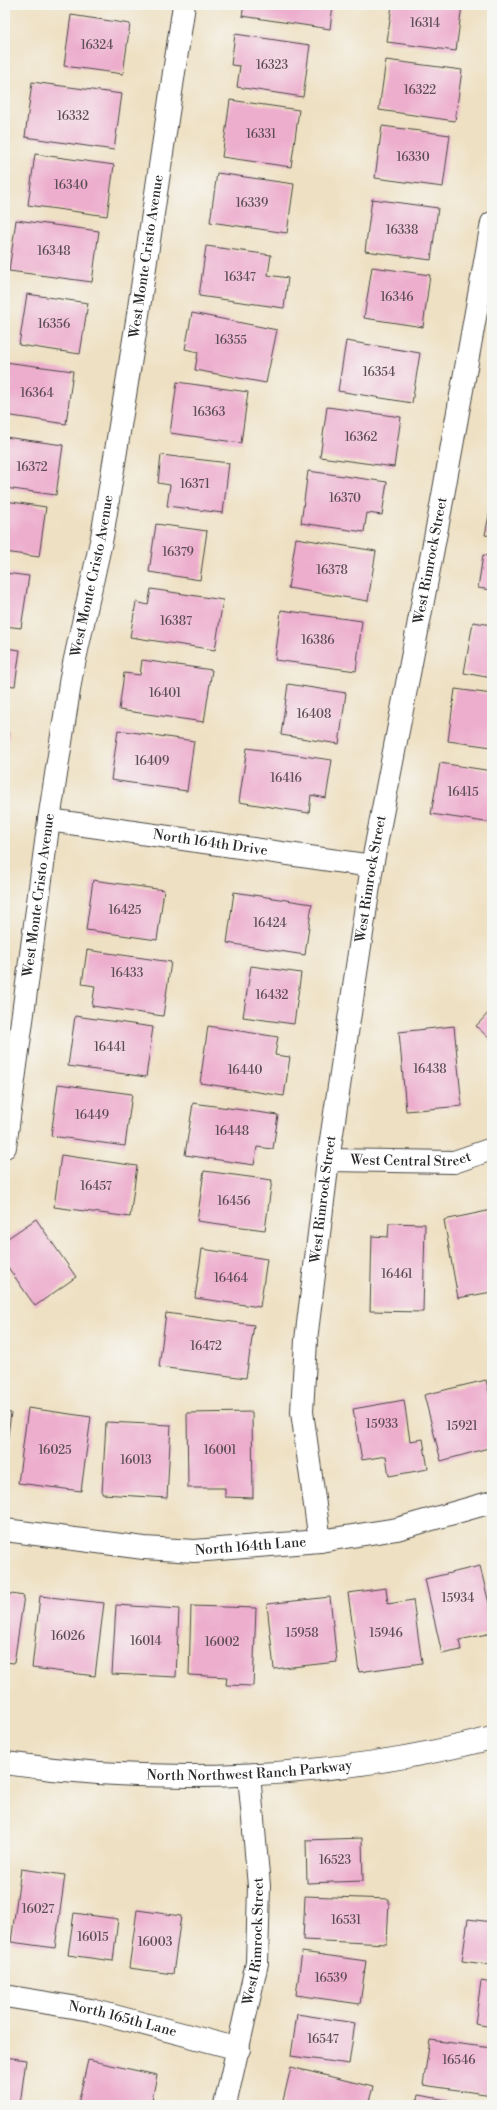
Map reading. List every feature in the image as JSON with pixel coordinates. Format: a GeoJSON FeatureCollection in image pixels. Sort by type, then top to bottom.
{"type":"FeatureCollection","features":[{"type":"Feature","properties":{"kind":"street","name":"West Monte Cristo Avenue"},"geometry":{"type":"LineString","coordinates":[[5,1147],[22,1030],[49,820],[71,677],[102,537],[137,321],[184,5]]}},
{"type":"Feature","properties":{"kind":"street","name":"West Rimrock Street"},"geometry":{"type":"LineString","coordinates":[[320,1541],[302,1412],[306,1340],[328,1160],[372,866],[440,512],[492,222]]}},
{"type":"Feature","properties":{"kind":"street","name":"North 164th Drive"},"geometry":{"type":"LineString","coordinates":[[49,820],[372,866]]}},
{"type":"Feature","properties":{"kind":"street","name":"West Central Street"},"geometry":{"type":"LineString","coordinates":[[328,1160],[454,1162],[492,1149]]}},
{"type":"Feature","properties":{"kind":"street","name":"North 164th Lane"},"geometry":{"type":"LineString","coordinates":[[5,1530],[144,1548],[194,1551],[320,1541],[397,1529],[492,1502]]}},
{"type":"Feature","properties":{"kind":"street","name":"North Northwest Ranch Parkway"},"geometry":{"type":"LineString","coordinates":[[5,1763],[49,1769],[127,1774],[198,1777],[249,1775],[372,1763],[440,1751],[492,1738]]}},
{"type":"Feature","properties":{"kind":"street","name":"West Rimrock Street"},"geometry":{"type":"LineString","coordinates":[[226,2105],[257,1963],[259,1886],[249,1775]]}},
{"type":"Feature","properties":{"kind":"street","name":"North 165th Lane"},"geometry":{"type":"LineString","coordinates":[[5,1996],[91,2010],[239,2049]]}},
{"type":"Feature","properties":{"kind":"building"},"geometry":{"type":"Polygon","coordinates":[[[244,5],[333,5],[330,29],[242,16],[244,5]]]}},
{"type":"Feature","properties":{"kind":"building"},"geometry":{"type":"Polygon","coordinates":[[[392,5],[462,5],[456,51],[387,42],[392,5]]]}},
{"type":"Feature","properties":{"kind":"building"},"geometry":{"type":"Polygon","coordinates":[[[71,15],[130,24],[123,74],[64,66],[71,15]]]}},
{"type":"Feature","properties":{"kind":"building"},"geometry":{"type":"Polygon","coordinates":[[[235,34],[310,45],[303,97],[237,87],[240,66],[231,65],[235,34]]]}},
{"type":"Feature","properties":{"kind":"building"},"geometry":{"type":"Polygon","coordinates":[[[386,60],[462,70],[455,121],[379,110],[386,60]]]}},
{"type":"Feature","properties":{"kind":"building"},"geometry":{"type":"Polygon","coordinates":[[[32,82],[122,94],[114,150],[25,137],[32,82]]]}},
{"type":"Feature","properties":{"kind":"building"},"geometry":{"type":"Polygon","coordinates":[[[230,100],[299,110],[291,167],[222,157],[230,100]]]}},
{"type":"Feature","properties":{"kind":"building"},"geometry":{"type":"Polygon","coordinates":[[[382,126],[450,135],[443,187],[375,178],[382,126]]]}},
{"type":"Feature","properties":{"kind":"building"},"geometry":{"type":"Polygon","coordinates":[[[35,154],[114,165],[107,216],[28,205],[35,154]]]}},
{"type":"Feature","properties":{"kind":"building"},"geometry":{"type":"Polygon","coordinates":[[[217,173],[294,184],[287,233],[210,222],[217,173]]]}},
{"type":"Feature","properties":{"kind":"building"},"geometry":{"type":"Polygon","coordinates":[[[372,199],[438,208],[431,260],[365,251],[372,199]]]}},
{"type":"Feature","properties":{"kind":"building"},"geometry":{"type":"Polygon","coordinates":[[[16,220],[99,231],[92,282],[9,271],[16,220]]]}},
{"type":"Feature","properties":{"kind":"building"},"geometry":{"type":"Polygon","coordinates":[[[206,246],[271,255],[268,275],[288,278],[284,308],[199,296],[206,246]]]}},
{"type":"Feature","properties":{"kind":"building"},"geometry":{"type":"Polygon","coordinates":[[[372,267],[430,275],[423,327],[364,318],[372,267]]]}},
{"type":"Feature","properties":{"kind":"building"},"geometry":{"type":"Polygon","coordinates":[[[27,294],[88,303],[80,354],[19,345],[27,294]]]}},
{"type":"Feature","properties":{"kind":"building"},"geometry":{"type":"Polygon","coordinates":[[[192,313],[277,330],[266,383],[195,370],[198,352],[185,349],[192,313]]]}},
{"type":"Feature","properties":{"kind":"building"},"geometry":{"type":"Polygon","coordinates":[[[346,341],[420,353],[412,403],[338,391],[346,341]]]}},
{"type":"Feature","properties":{"kind":"building"},"geometry":{"type":"Polygon","coordinates":[[[5,362],[73,371],[66,424],[5,415],[5,362]]]}},
{"type":"Feature","properties":{"kind":"building"},"geometry":{"type":"Polygon","coordinates":[[[177,382],[248,392],[241,443],[170,433],[177,382]]]}},
{"type":"Feature","properties":{"kind":"building"},"geometry":{"type":"Polygon","coordinates":[[[327,407],[401,417],[394,467],[320,457],[327,407]]]}},
{"type":"Feature","properties":{"kind":"building"},"geometry":{"type":"Polygon","coordinates":[[[5,437],[63,445],[56,495],[5,488],[5,437]]]}},
{"type":"Feature","properties":{"kind":"building"},"geometry":{"type":"Polygon","coordinates":[[[161,455],[229,463],[223,513],[167,506],[170,485],[158,483],[161,455]]]}},
{"type":"Feature","properties":{"kind":"building"},"geometry":{"type":"Polygon","coordinates":[[[308,471],[387,482],[382,515],[367,513],[364,532],[301,523],[308,471]]]}},
{"type":"Feature","properties":{"kind":"building"},"geometry":{"type":"Polygon","coordinates":[[[5,501],[46,507],[39,557],[5,552],[5,501]]]}},
{"type":"Feature","properties":{"kind":"building"},"geometry":{"type":"Polygon","coordinates":[[[491,505],[492,506],[492,536],[485,535],[491,505]]]}},
{"type":"Feature","properties":{"kind":"building"},"geometry":{"type":"Polygon","coordinates":[[[156,524],[207,531],[200,580],[149,572],[156,524]]]}},
{"type":"Feature","properties":{"kind":"building"},"geometry":{"type":"Polygon","coordinates":[[[296,538],[376,551],[368,601],[288,588],[296,538]]]}},
{"type":"Feature","properties":{"kind":"building"},"geometry":{"type":"Polygon","coordinates":[[[483,555],[492,556],[492,590],[478,588],[483,555]]]}},
{"type":"Feature","properties":{"kind":"building"},"geometry":{"type":"Polygon","coordinates":[[[5,573],[29,576],[21,628],[5,626],[5,573]]]}},
{"type":"Feature","properties":{"kind":"building"},"geometry":{"type":"Polygon","coordinates":[[[151,589],[223,600],[215,650],[130,637],[136,602],[148,605],[151,589]]]}},
{"type":"Feature","properties":{"kind":"building"},"geometry":{"type":"Polygon","coordinates":[[[491,597],[492,611],[489,611],[491,597]]]}},
{"type":"Feature","properties":{"kind":"building"},"geometry":{"type":"Polygon","coordinates":[[[281,610],[362,621],[356,671],[275,660],[281,610]]]}},
{"type":"Feature","properties":{"kind":"building"},"geometry":{"type":"Polygon","coordinates":[[[473,622],[492,625],[492,678],[464,673],[473,622]]]}},
{"type":"Feature","properties":{"kind":"building"},"geometry":{"type":"Polygon","coordinates":[[[5,648],[20,650],[15,686],[5,685],[5,648]]]}},
{"type":"Feature","properties":{"kind":"building"},"geometry":{"type":"Polygon","coordinates":[[[142,660],[212,670],[204,722],[119,710],[124,673],[140,675],[142,660]]]}},
{"type":"Feature","properties":{"kind":"building"},"geometry":{"type":"Polygon","coordinates":[[[288,684],[346,693],[339,744],[281,735],[288,684]]]}},
{"type":"Feature","properties":{"kind":"building"},"geometry":{"type":"Polygon","coordinates":[[[455,689],[492,694],[492,747],[448,741],[455,689]]]}},
{"type":"Feature","properties":{"kind":"building"},"geometry":{"type":"Polygon","coordinates":[[[118,730],[194,741],[187,791],[111,780],[118,730]]]}},
{"type":"Feature","properties":{"kind":"building"},"geometry":{"type":"Polygon","coordinates":[[[5,732],[9,733],[6,757],[5,757],[5,732]]]}},
{"type":"Feature","properties":{"kind":"building"},"geometry":{"type":"Polygon","coordinates":[[[247,748],[332,760],[326,798],[311,795],[309,813],[239,802],[247,748]]]}},
{"type":"Feature","properties":{"kind":"building"},"geometry":{"type":"Polygon","coordinates":[[[440,763],[492,771],[492,823],[431,814],[440,763]]]}},
{"type":"Feature","properties":{"kind":"building"},"geometry":{"type":"Polygon","coordinates":[[[93,880],[164,890],[157,940],[86,930],[93,880]]]}},
{"type":"Feature","properties":{"kind":"building"},"geometry":{"type":"Polygon","coordinates":[[[234,892],[312,904],[305,955],[227,943],[234,892]]]}},
{"type":"Feature","properties":{"kind":"building"},"geometry":{"type":"Polygon","coordinates":[[[87,950],[171,962],[163,1016],[92,1006],[95,986],[82,984],[87,950]]]}},
{"type":"Feature","properties":{"kind":"building"},"geometry":{"type":"Polygon","coordinates":[[[251,966],[301,973],[294,1024],[243,1017],[251,966]]]}},
{"type":"Feature","properties":{"kind":"building"},"geometry":{"type":"Polygon","coordinates":[[[492,1009],[492,1041],[476,1026],[492,1009]]]}},
{"type":"Feature","properties":{"kind":"building"},"geometry":{"type":"Polygon","coordinates":[[[75,1016],[153,1027],[146,1077],[68,1066],[75,1016]]]}},
{"type":"Feature","properties":{"kind":"building"},"geometry":{"type":"Polygon","coordinates":[[[208,1026],[278,1037],[275,1055],[290,1057],[284,1096],[200,1083],[208,1026]]]}},
{"type":"Feature","properties":{"kind":"building"},"geometry":{"type":"Polygon","coordinates":[[[454,1026],[462,1106],[406,1111],[399,1032],[454,1026]]]}},
{"type":"Feature","properties":{"kind":"building"},"geometry":{"type":"Polygon","coordinates":[[[58,1084],[132,1094],[125,1146],[51,1136],[58,1084]]]}},
{"type":"Feature","properties":{"kind":"building"},"geometry":{"type":"Polygon","coordinates":[[[193,1103],[278,1115],[273,1149],[257,1147],[254,1165],[185,1155],[193,1103]]]}},
{"type":"Feature","properties":{"kind":"building"},"geometry":{"type":"Polygon","coordinates":[[[61,1155],[137,1166],[130,1217],[54,1207],[61,1155]]]}},
{"type":"Feature","properties":{"kind":"building"},"geometry":{"type":"Polygon","coordinates":[[[204,1171],[272,1180],[265,1230],[197,1221],[204,1171]]]}},
{"type":"Feature","properties":{"kind":"building"},"geometry":{"type":"Polygon","coordinates":[[[492,1210],[492,1292],[458,1298],[444,1220],[492,1210]]]}},
{"type":"Feature","properties":{"kind":"building"},"geometry":{"type":"Polygon","coordinates":[[[36,1219],[76,1277],[35,1306],[5,1263],[5,1240],[36,1219]]]}},
{"type":"Feature","properties":{"kind":"building"},"geometry":{"type":"Polygon","coordinates":[[[389,1223],[425,1224],[423,1312],[370,1311],[372,1236],[388,1237],[389,1223]]]}},
{"type":"Feature","properties":{"kind":"building"},"geometry":{"type":"Polygon","coordinates":[[[202,1249],[267,1259],[260,1307],[195,1298],[202,1249]]]}},
{"type":"Feature","properties":{"kind":"building"},"geometry":{"type":"Polygon","coordinates":[[[166,1313],[254,1325],[246,1378],[159,1367],[166,1313]]]}},
{"type":"Feature","properties":{"kind":"building"},"geometry":{"type":"Polygon","coordinates":[[[486,1380],[492,1404],[492,1447],[441,1461],[424,1395],[486,1380]]]}},
{"type":"Feature","properties":{"kind":"building"},"geometry":{"type":"Polygon","coordinates":[[[404,1400],[410,1441],[423,1439],[428,1469],[389,1476],[386,1456],[362,1460],[353,1409],[404,1400]]]}},
{"type":"Feature","properties":{"kind":"building"},"geometry":{"type":"Polygon","coordinates":[[[28,1408],[91,1417],[81,1491],[18,1483],[28,1408]]]}},
{"type":"Feature","properties":{"kind":"building"},"geometry":{"type":"Polygon","coordinates":[[[5,1412],[11,1413],[6,1450],[5,1449],[5,1412]]]}},
{"type":"Feature","properties":{"kind":"building"},"geometry":{"type":"Polygon","coordinates":[[[252,1412],[253,1498],[225,1497],[225,1488],[188,1488],[187,1413],[252,1412]]]}},
{"type":"Feature","properties":{"kind":"building"},"geometry":{"type":"Polygon","coordinates":[[[106,1422],[171,1425],[167,1498],[102,1494],[106,1422]]]}},
{"type":"Feature","properties":{"kind":"building"},"geometry":{"type":"Polygon","coordinates":[[[480,1566],[492,1616],[492,1633],[459,1640],[461,1650],[442,1654],[425,1579],[480,1566]]]}},
{"type":"Feature","properties":{"kind":"building"},"geometry":{"type":"Polygon","coordinates":[[[386,1588],[388,1604],[413,1600],[422,1663],[359,1672],[348,1593],[386,1588]]]}},
{"type":"Feature","properties":{"kind":"building"},"geometry":{"type":"Polygon","coordinates":[[[5,1593],[24,1596],[14,1663],[5,1662],[5,1593]]]}},
{"type":"Feature","properties":{"kind":"building"},"geometry":{"type":"Polygon","coordinates":[[[40,1596],[104,1603],[95,1676],[32,1668],[40,1596]]]}},
{"type":"Feature","properties":{"kind":"building"},"geometry":{"type":"Polygon","coordinates":[[[330,1597],[337,1662],[274,1669],[267,1604],[330,1597]]]}},
{"type":"Feature","properties":{"kind":"building"},"geometry":{"type":"Polygon","coordinates":[[[116,1605],[179,1609],[176,1677],[112,1674],[116,1605]]]}},
{"type":"Feature","properties":{"kind":"building"},"geometry":{"type":"Polygon","coordinates":[[[191,1606],[256,1608],[253,1686],[226,1685],[227,1677],[189,1675],[191,1606]]]}},
{"type":"Feature","properties":{"kind":"building"},"geometry":{"type":"Polygon","coordinates":[[[362,1838],[363,1881],[307,1883],[306,1840],[362,1838]]]}},
{"type":"Feature","properties":{"kind":"building"},"geometry":{"type":"Polygon","coordinates":[[[21,1869],[65,1875],[55,1948],[11,1942],[21,1869]]]}},
{"type":"Feature","properties":{"kind":"building"},"geometry":{"type":"Polygon","coordinates":[[[305,1896],[389,1899],[387,1944],[303,1940],[305,1896]]]}},
{"type":"Feature","properties":{"kind":"building"},"geometry":{"type":"Polygon","coordinates":[[[137,1910],[181,1916],[173,1974],[129,1968],[137,1910]]]}},
{"type":"Feature","properties":{"kind":"building"},"geometry":{"type":"Polygon","coordinates":[[[74,1913],[118,1919],[113,1961],[68,1955],[74,1913]]]}},
{"type":"Feature","properties":{"kind":"building"},"geometry":{"type":"Polygon","coordinates":[[[468,1919],[492,1922],[492,1965],[462,1961],[468,1919]]]}},
{"type":"Feature","properties":{"kind":"building"},"geometry":{"type":"Polygon","coordinates":[[[302,1952],[366,1961],[360,2004],[296,1995],[302,1952]]]}},
{"type":"Feature","properties":{"kind":"building"},"geometry":{"type":"Polygon","coordinates":[[[481,1981],[492,1983],[492,2027],[475,2024],[481,1981]]]}},
{"type":"Feature","properties":{"kind":"building"},"geometry":{"type":"Polygon","coordinates":[[[297,2014],[355,2023],[349,2064],[291,2056],[297,2014]]]}},
{"type":"Feature","properties":{"kind":"building"},"geometry":{"type":"Polygon","coordinates":[[[430,2040],[492,2048],[492,2095],[423,2085],[430,2040]]]}},
{"type":"Feature","properties":{"kind":"building"},"geometry":{"type":"Polygon","coordinates":[[[5,2057],[26,2060],[20,2104],[5,2102],[5,2057]]]}},
{"type":"Feature","properties":{"kind":"building"},"geometry":{"type":"Polygon","coordinates":[[[88,2060],[157,2075],[151,2105],[78,2104],[88,2060]]]}},
{"type":"Feature","properties":{"kind":"building"},"geometry":{"type":"Polygon","coordinates":[[[291,2067],[373,2087],[368,2105],[282,2105],[291,2067]]]}},
{"type":"Feature","properties":{"kind":"building"},"geometry":{"type":"Polygon","coordinates":[[[418,2095],[471,2104],[471,2105],[416,2105],[418,2095]]]}}]}
